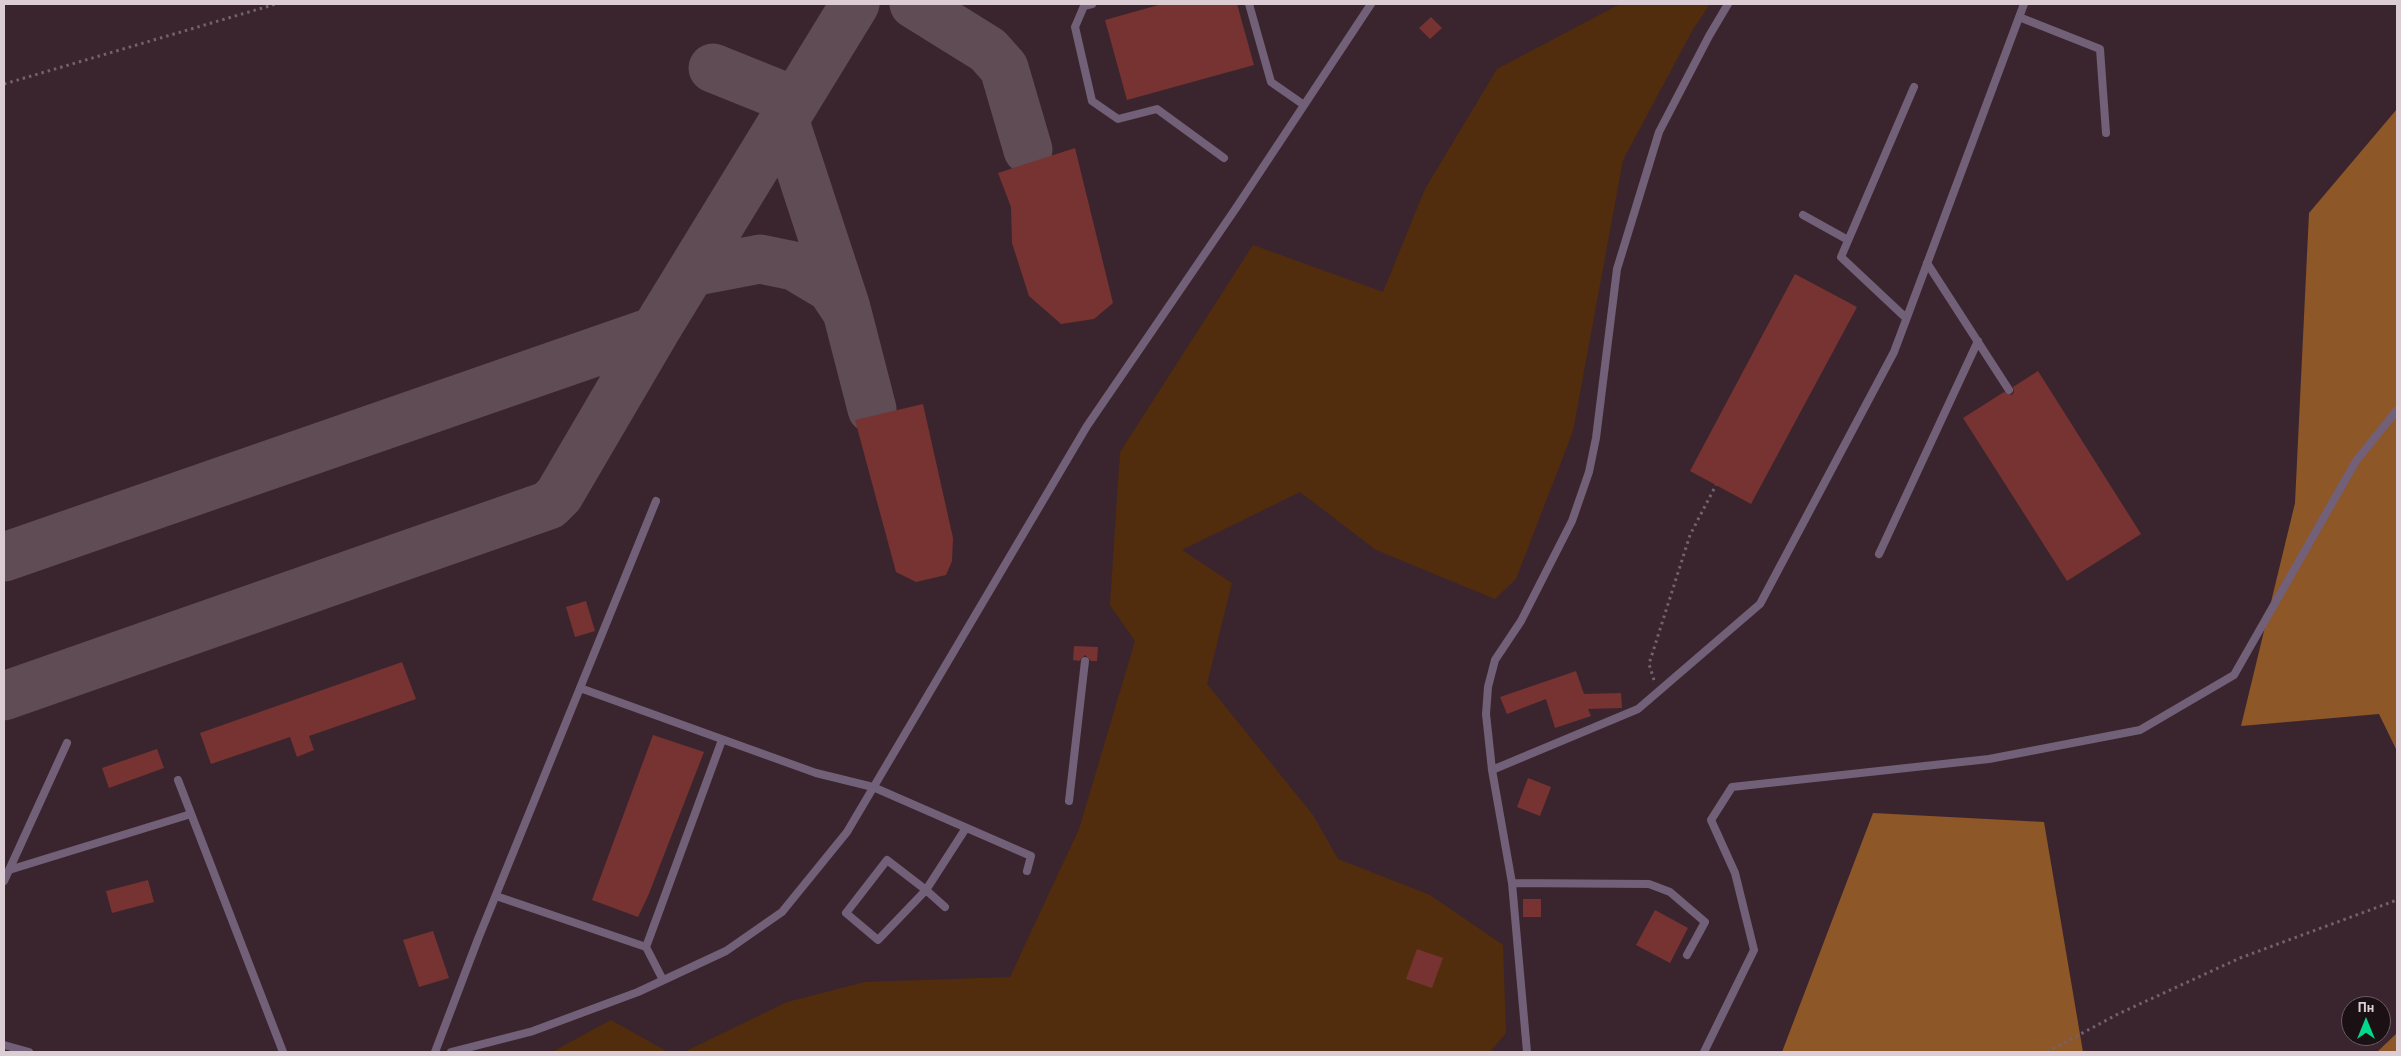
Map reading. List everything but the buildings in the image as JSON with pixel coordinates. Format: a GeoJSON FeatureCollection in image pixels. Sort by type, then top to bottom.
{"type":"FeatureCollection","features":[{"type":"Feature","properties":{"kind":"lane"},"geometry":{"type":"LineString","coordinates":[[1092,4],[1084,6],[1075,27],[1092,101],[1118,118],[1157,109],[1224,158]]}},
{"type":"Feature","properties":{"kind":"lane"},"geometry":{"type":"LineString","coordinates":[[1249,4],[1271,82],[1304,106]]}},
{"type":"Feature","properties":{"kind":"lane"},"geometry":{"type":"LineString","coordinates":[[451,1052],[533,1031],[638,992],[726,951],[782,912],[847,832],[1087,426],[1371,4]]}},
{"type":"Feature","properties":{"kind":"lane"},"geometry":{"type":"LineString","coordinates":[[1527,1052],[1512,883],[1492,770],[1486,714],[1488,687],[1495,660],[1521,621],[1572,521],[1589,472],[1596,438],[1617,269],[1658,132],[1728,4]]}},
{"type":"Feature","properties":{"kind":"lane"},"geometry":{"type":"LineString","coordinates":[[1492,770],[1638,709],[1760,604],[1894,352],[2024,4]]}},
{"type":"Feature","properties":{"kind":"lane"},"geometry":{"type":"LineString","coordinates":[[2019,17],[2100,49],[2106,133]]}},
{"type":"Feature","properties":{"kind":"lane"},"geometry":{"type":"LineString","coordinates":[[1906,318],[1841,257],[1914,87]]}},
{"type":"Feature","properties":{"kind":"lane"},"geometry":{"type":"LineString","coordinates":[[1803,215],[1848,240]]}},
{"type":"Feature","properties":{"kind":"lane"},"geometry":{"type":"LineString","coordinates":[[1927,263],[2009,390]]}},
{"type":"Feature","properties":{"kind":"lane"},"geometry":{"type":"LineString","coordinates":[[1879,554],[1978,341]]}},
{"type":"Feature","properties":{"kind":"lane"},"geometry":{"type":"LineString","coordinates":[[1704,1052],[1754,950],[1735,873],[1711,820],[1732,787],[1988,759],[2140,730],[2234,675],[2356,461],[2397,410]]}},
{"type":"Feature","properties":{"kind":"lane"},"geometry":{"type":"LineString","coordinates":[[435,1052],[656,501]]}},
{"type":"Feature","properties":{"kind":"lane"},"geometry":{"type":"LineString","coordinates":[[1069,802],[1085,661]]}},
{"type":"Feature","properties":{"kind":"lane"},"geometry":{"type":"LineString","coordinates":[[580,688],[816,774],[873,788],[1031,856],[1027,871]]}},
{"type":"Feature","properties":{"kind":"lane"},"geometry":{"type":"LineString","coordinates":[[646,947],[722,740]]}},
{"type":"Feature","properties":{"kind":"lane"},"geometry":{"type":"LineString","coordinates":[[4,881],[67,743]]}},
{"type":"Feature","properties":{"kind":"lane"},"geometry":{"type":"LineString","coordinates":[[178,780],[283,1052]]}},
{"type":"Feature","properties":{"kind":"lane"},"geometry":{"type":"LineString","coordinates":[[9,870],[191,814]]}},
{"type":"Feature","properties":{"kind":"lane"},"geometry":{"type":"LineString","coordinates":[[945,907],[926,890],[887,860],[846,913],[878,940],[926,890],[966,828]]}},
{"type":"Feature","properties":{"kind":"lane"},"geometry":{"type":"LineString","coordinates":[[1512,883],[1649,884],[1670,892],[1705,922],[1687,955]]}},
{"type":"Feature","properties":{"kind":"lane"},"geometry":{"type":"LineString","coordinates":[[496,896],[646,947],[663,980]]}},
{"type":"Feature","properties":{"kind":"lane"},"geometry":{"type":"LineString","coordinates":[[4,1045],[29,1052]]}},
{"type":"Feature","properties":{"kind":"path"},"geometry":{"type":"LineString","coordinates":[[4,84],[276,4]]}},
{"type":"Feature","properties":{"kind":"path"},"geometry":{"type":"LineString","coordinates":[[1657,693],[1649,664],[1690,535],[1716,485]]}},
{"type":"Feature","properties":{"kind":"path"},"geometry":{"type":"LineString","coordinates":[[2047,1052],[2118,1014],[2240,958],[2397,900]]}},
{"type":"Feature","properties":{"kind":"shaded area"},"geometry":{"type":"Polygon","coordinates":[[[1620,4],[1710,4],[1692,31],[1623,160],[1573,431],[1516,579],[1495,599],[1376,550],[1300,492],[1182,550],[1232,583],[1207,684],[1313,815],[1338,859],[1430,895],[1503,945],[1506,1033],[1490,1052],[684,1052],[787,1002],[865,982],[1010,977],[1079,829],[1135,641],[1110,605],[1120,452],[1253,245],[1383,292],[1425,189],[1497,69],[1620,4]]]}},
{"type":"Feature","properties":{"kind":"shaded area"},"geometry":{"type":"Polygon","coordinates":[[[2397,109],[2397,751],[2379,714],[2241,726],[2295,503],[2309,213],[2397,109]]]}},
{"type":"Feature","properties":{"kind":"shaded area"},"geometry":{"type":"Polygon","coordinates":[[[1873,813],[2044,822],[2083,1052],[1782,1052],[1873,813]]]}},
{"type":"Feature","properties":{"kind":"shaded area"},"geometry":{"type":"Polygon","coordinates":[[[611,1020],[668,1052],[552,1052],[611,1020]]]}},
{"type":"Feature","properties":{"kind":"shaded area"},"geometry":{"type":"Polygon","coordinates":[[[2397,1033],[2397,1052],[2377,1052],[2383,1046],[2391,1046],[2391,1039],[2397,1033]]]}},
{"type":"Feature","properties":{"kind":"taxiway"},"geometry":{"type":"LineString","coordinates":[[4,557],[655,331],[855,4]]}},
{"type":"Feature","properties":{"kind":"taxiway"},"geometry":{"type":"LineString","coordinates":[[914,4],[988,50],[1004,68],[1028,150]]}},
{"type":"Feature","properties":{"kind":"taxiway"},"geometry":{"type":"LineString","coordinates":[[713,68],[795,101]]}},
{"type":"Feature","properties":{"kind":"taxiway"},"geometry":{"type":"LineString","coordinates":[[784,119],[846,308]]}},
{"type":"Feature","properties":{"kind":"taxiway"},"geometry":{"type":"LineString","coordinates":[[692,272],[760,259],[794,266],[831,288],[847,312],[872,409]]}},
{"type":"Feature","properties":{"kind":"taxiway"},"geometry":{"type":"LineString","coordinates":[[4,696],[549,505],[559,495],[655,331]]}}]}
